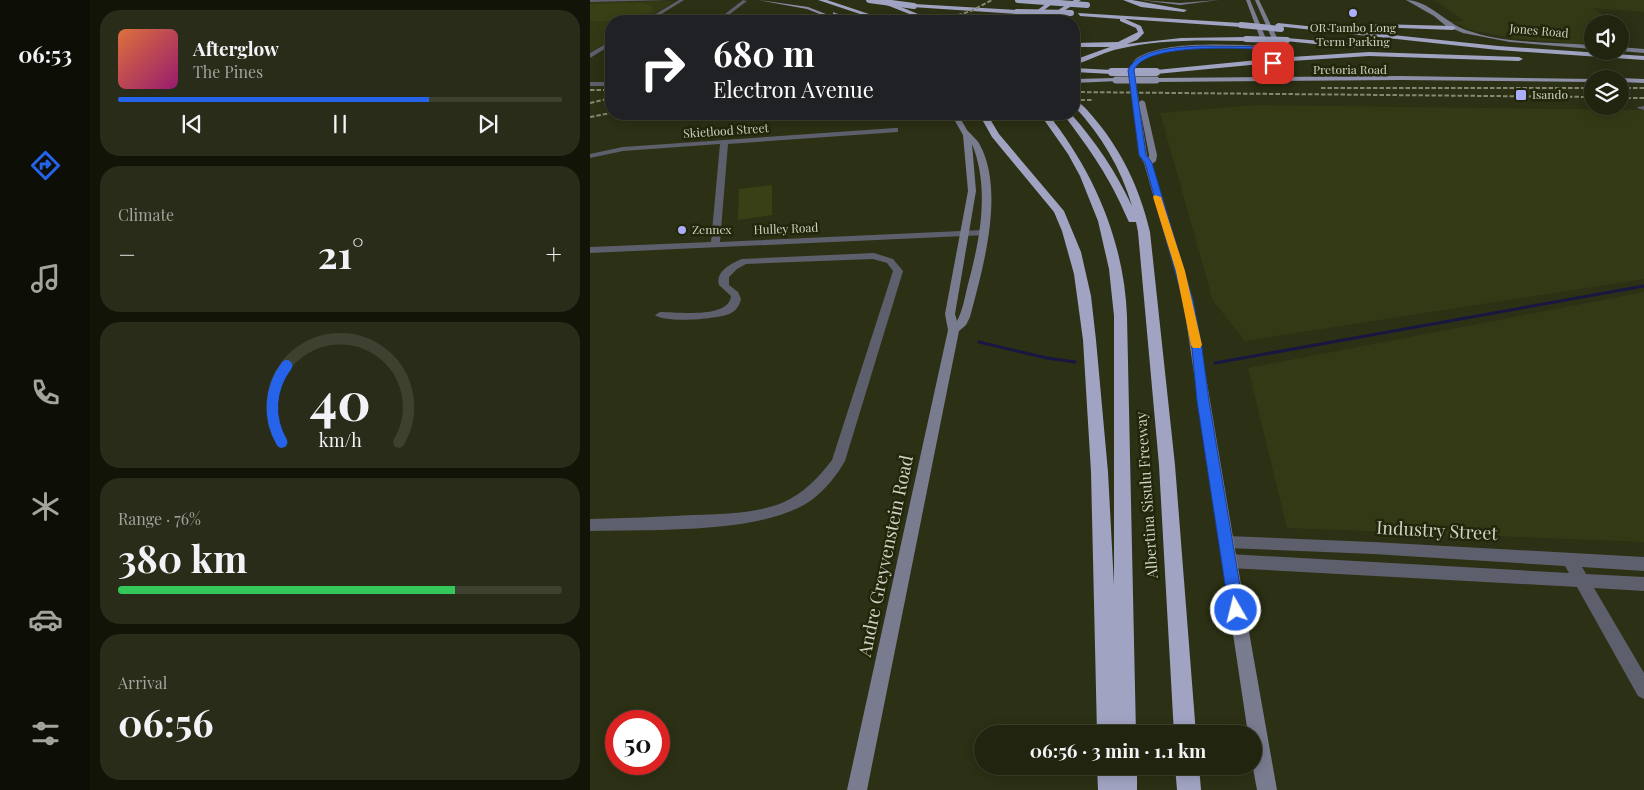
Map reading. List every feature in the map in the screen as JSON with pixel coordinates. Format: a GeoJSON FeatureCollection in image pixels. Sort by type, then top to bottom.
{"type":"FeatureCollection","features":[{"type":"Feature","properties":{"kind":"highway"},"geometry":{"type":"LineString","coordinates":[[822,0],[868,15]]}},
{"type":"Feature","properties":{"kind":"highway"},"geometry":{"type":"LineString","coordinates":[[869,0],[914,6],[1059,15]]}},
{"type":"Feature","properties":{"kind":"highway"},"geometry":{"type":"LineString","coordinates":[[879,0],[917,15]]}},
{"type":"Feature","properties":{"kind":"highway"},"geometry":{"type":"LineString","coordinates":[[1018,0],[1083,9]]}},
{"type":"Feature","properties":{"kind":"highway"},"geometry":{"type":"LineString","coordinates":[[1034,15],[1054,0]]}},
{"type":"Feature","properties":{"kind":"highway"},"geometry":{"type":"LineString","coordinates":[[1043,9],[1059,0]]}},
{"type":"Feature","properties":{"kind":"highway"},"geometry":{"type":"LineString","coordinates":[[1055,15],[1078,0]]}},
{"type":"Feature","properties":{"kind":"highway"},"geometry":{"type":"LineString","coordinates":[[1122,7],[1194,11],[1142,5],[1126,0]]}},
{"type":"Feature","properties":{"kind":"highway"},"geometry":{"type":"LineString","coordinates":[[1010,3],[1279,25],[1488,47],[1584,51]]}},
{"type":"Feature","properties":{"kind":"highway"},"geometry":{"type":"LineString","coordinates":[[1018,12],[1083,9],[1096,5]]}},
{"type":"Feature","properties":{"kind":"highway"},"geometry":{"type":"LineString","coordinates":[[1080,17],[1128,22],[1139,27],[1142,31],[1134,39],[1120,43],[1099,46],[1080,45]]}},
{"type":"Feature","properties":{"kind":"highway"},"geometry":{"type":"LineString","coordinates":[[1250,17],[1279,25],[1464,49],[1644,64]]}},
{"type":"Feature","properties":{"kind":"highway"},"geometry":{"type":"LineString","coordinates":[[1279,25],[1289,22],[1351,25]]}},
{"type":"Feature","properties":{"kind":"highway"},"geometry":{"type":"LineString","coordinates":[[1289,22],[1584,49]]}},
{"type":"Feature","properties":{"kind":"highway"},"geometry":{"type":"LineString","coordinates":[[1433,28],[1445,24]]}},
{"type":"Feature","properties":{"kind":"highway"},"geometry":{"type":"LineString","coordinates":[[1370,26],[1453,28]]}},
{"type":"Feature","properties":{"kind":"highway"},"geometry":{"type":"LineString","coordinates":[[1080,61],[1101,53],[1145,44],[1186,40],[1246,39],[1287,40],[1529,60]]}},
{"type":"Feature","properties":{"kind":"highway"},"geometry":{"type":"LineString","coordinates":[[1629,53],[1644,58]]}},
{"type":"Feature","properties":{"kind":"highway"},"geometry":{"type":"LineString","coordinates":[[1080,70],[1156,76],[1258,62],[1369,54],[1501,58]]}},
{"type":"Feature","properties":{"kind":"highway"},"geometry":{"type":"LineString","coordinates":[[1626,65],[1644,64]]}},
{"type":"Feature","properties":{"kind":"highway"},"geometry":{"type":"LineString","coordinates":[[1080,102],[1089,112],[1117,157],[1139,208],[1146,254]]}},
{"type":"Feature","properties":{"kind":"highway"},"geometry":{"type":"LineString","coordinates":[[1080,108],[1100,130]]}},
{"type":"Feature","properties":{"kind":"highway"},"geometry":{"type":"LineString","coordinates":[[986,120],[995,135],[1059,211],[1078,259],[1089,339],[1102,502],[1108,725]]}},
{"type":"Feature","properties":{"kind":"highway"},"geometry":{"type":"LineString","coordinates":[[1049,120],[1073,152],[1091,187],[1110,245],[1119,295],[1125,725]]}},
{"type":"Feature","properties":{"kind":"highway"},"geometry":{"type":"LineString","coordinates":[[1072,120],[1095,147],[1112,175],[1146,254]]}},
{"type":"Feature","properties":{"kind":"highway","name":"Albertina Sisulu Freeway"},"geometry":{"type":"LineString","coordinates":[[1146,254],[1167,465],[1184,725]]}},
{"type":"Feature","properties":{"kind":"highway"},"geometry":{"type":"LineString","coordinates":[[1109,775],[1110,790]]}},
{"type":"Feature","properties":{"kind":"highway"},"geometry":{"type":"LineString","coordinates":[[1125,775],[1125,790]]}},
{"type":"Feature","properties":{"kind":"highway"},"geometry":{"type":"LineString","coordinates":[[1188,775],[1189,790]]}},
{"type":"Feature","properties":{"kind":"main road"},"geometry":{"type":"LineString","coordinates":[[760,0],[808,8],[826,15]]}},
{"type":"Feature","properties":{"kind":"main road"},"geometry":{"type":"LineString","coordinates":[[786,0],[819,7],[838,15]]}},
{"type":"Feature","properties":{"kind":"main road"},"geometry":{"type":"LineString","coordinates":[[1142,0],[1172,4],[1217,0]]}},
{"type":"Feature","properties":{"kind":"main road"},"geometry":{"type":"LineString","coordinates":[[1248,0],[1276,71],[1283,81]]}},
{"type":"Feature","properties":{"kind":"main road","name":"Jones Road"},"geometry":{"type":"LineString","coordinates":[[1408,0],[1425,8],[1455,27],[1484,36]]}},
{"type":"Feature","properties":{"kind":"main road"},"geometry":{"type":"LineString","coordinates":[[1260,1],[1280,50],[1283,81]]}},
{"type":"Feature","properties":{"kind":"main road","name":"Jones Road"},"geometry":{"type":"LineString","coordinates":[[1437,16],[1445,24],[1453,28],[1484,36],[1517,41],[1584,46]]}},
{"type":"Feature","properties":{"kind":"main road"},"geometry":{"type":"LineString","coordinates":[[1268,790],[1188,300],[1148,163],[1143,155],[1131,66],[1146,56],[1169,50],[1194,47],[1240,47],[1280,50]]}},
{"type":"Feature","properties":{"kind":"main road"},"geometry":{"type":"LineString","coordinates":[[1629,53],[1644,49]]}},
{"type":"Feature","properties":{"kind":"main road"},"geometry":{"type":"LineString","coordinates":[[1148,163],[1152,161],[1153,155],[1138,72],[1141,66],[1153,58],[1180,52],[1251,52],[1262,54],[1267,50]]}},
{"type":"Feature","properties":{"kind":"main road"},"geometry":{"type":"LineString","coordinates":[[1242,79],[1264,76],[1276,71]]}},
{"type":"Feature","properties":{"kind":"main road","name":"Pretoria Road"},"geometry":{"type":"LineString","coordinates":[[1080,80],[1116,80],[1156,76],[1184,80],[1283,81],[1584,80]]}},
{"type":"Feature","properties":{"kind":"main road","name":"Pretoria Road"},"geometry":{"type":"LineString","coordinates":[[1184,80],[1242,79],[1283,81]]}},
{"type":"Feature","properties":{"kind":"main road"},"geometry":{"type":"LineString","coordinates":[[1629,80],[1644,81]]}},
{"type":"Feature","properties":{"kind":"main road","name":"Andre Greyvenstein Road"},"geometry":{"type":"LineString","coordinates":[[954,330],[962,323],[965,317],[983,233],[986,207],[986,179],[976,146],[966,135],[957,120]]}},
{"type":"Feature","properties":{"kind":"main road","name":"Andre Greyvenstein Road"},"geometry":{"type":"LineString","coordinates":[[857,790],[954,330],[950,314],[972,191],[972,172],[966,135]]}},
{"type":"Feature","properties":{"kind":"street"},"geometry":{"type":"LineString","coordinates":[[590,1],[668,0]]}},
{"type":"Feature","properties":{"kind":"street"},"geometry":{"type":"LineString","coordinates":[[657,15],[682,0]]}},
{"type":"Feature","properties":{"kind":"street"},"geometry":{"type":"LineString","coordinates":[[727,15],[745,2],[734,0]]}},
{"type":"Feature","properties":{"kind":"street"},"geometry":{"type":"LineString","coordinates":[[590,56],[605,47]]}},
{"type":"Feature","properties":{"kind":"street"},"geometry":{"type":"LineString","coordinates":[[590,84],[605,84]]}},
{"type":"Feature","properties":{"kind":"street","name":"Skietlood Street"},"geometry":{"type":"LineString","coordinates":[[590,156],[623,149],[895,130]]}},
{"type":"Feature","properties":{"kind":"street"},"geometry":{"type":"LineString","coordinates":[[715,245],[724,143]]}},
{"type":"Feature","properties":{"kind":"street","name":"Hulley Road"},"geometry":{"type":"LineString","coordinates":[[590,250],[983,233]]}},
{"type":"Feature","properties":{"kind":"street"},"geometry":{"type":"LineString","coordinates":[[590,525],[737,520],[765,515],[792,505],[814,491],[829,478],[838,461],[898,271],[890,260],[874,256],[745,261],[735,265],[723,278],[725,287],[735,293],[736,296],[736,300],[729,310],[712,314],[660,315]]}},
{"type":"Feature","properties":{"kind":"street"},"geometry":{"type":"LineString","coordinates":[[1373,548],[1378,570]]}},
{"type":"Feature","properties":{"kind":"street","name":"Industry Street"},"geometry":{"type":"LineString","coordinates":[[1228,552],[1373,548],[1644,564]]}},
{"type":"Feature","properties":{"kind":"street"},"geometry":{"type":"LineString","coordinates":[[1228,552],[1378,570],[1644,584]]}},
{"type":"Feature","properties":{"kind":"street"},"geometry":{"type":"LineString","coordinates":[[1569,559],[1644,690]]}},
{"type":"Feature","properties":{"kind":"shaded area"},"geometry":{"type":"Polygon","coordinates":[[[1434,0],[1644,0],[1644,12],[1592,8],[1603,15],[1584,15],[1584,44],[1519,39],[1470,30],[1450,21],[1464,21],[1434,0]]]}},
{"type":"Feature","properties":{"kind":"shaded area"},"geometry":{"type":"Polygon","coordinates":[[[590,2],[674,2],[652,15],[605,15],[605,43],[590,52],[590,2]]]}},
{"type":"Feature","properties":{"kind":"shaded area"},"geometry":{"type":"Polygon","coordinates":[[[641,3],[650,5],[654,10],[644,15],[605,15],[605,21],[590,21],[590,4],[641,3]]]}},
{"type":"Feature","properties":{"kind":"shaded area"},"geometry":{"type":"Polygon","coordinates":[[[1257,105],[1584,109],[1584,115],[1629,115],[1629,110],[1644,110],[1644,279],[1245,341],[1213,301],[1160,113],[1257,105]]]}},
{"type":"Feature","properties":{"kind":"shaded area"},"geometry":{"type":"Polygon","coordinates":[[[772,185],[772,215],[738,220],[739,189],[772,185]]]}},
{"type":"Feature","properties":{"kind":"shaded area"},"geometry":{"type":"Polygon","coordinates":[[[1644,292],[1644,542],[1287,528],[1248,368],[1644,292]]]}},
{"type":"Feature","properties":{"kind":"waterway"},"geometry":{"type":"LineString","coordinates":[[1215,363],[1644,286]]}},
{"type":"Feature","properties":{"kind":"waterway"},"geometry":{"type":"LineString","coordinates":[[979,342],[1047,358],[1075,362]]}},
{"type":"Feature","properties":{"kind":"railway"},"geometry":{"type":"LineString","coordinates":[[958,15],[971,11],[992,0]]}},
{"type":"Feature","properties":{"kind":"railway"},"geometry":{"type":"LineString","coordinates":[[1321,88],[1584,88]]}},
{"type":"Feature","properties":{"kind":"railway"},"geometry":{"type":"LineString","coordinates":[[1629,88],[1644,88]]}},
{"type":"Feature","properties":{"kind":"railway"},"geometry":{"type":"LineString","coordinates":[[590,90],[605,90]]}},
{"type":"Feature","properties":{"kind":"railway"},"geometry":{"type":"LineString","coordinates":[[1080,92],[1584,97]]}},
{"type":"Feature","properties":{"kind":"railway"},"geometry":{"type":"LineString","coordinates":[[1629,98],[1644,98]]}},
{"type":"Feature","properties":{"kind":"railway"},"geometry":{"type":"LineString","coordinates":[[590,103],[605,99]]}},
{"type":"Feature","properties":{"kind":"railway"},"geometry":{"type":"LineString","coordinates":[[1080,100],[1093,100]]}},
{"type":"Feature","properties":{"kind":"railway"},"geometry":{"type":"LineString","coordinates":[[590,117],[605,114]]}},
{"type":"Feature","properties":{"kind":"slow traffic"},"geometry":{"type":"LineString","coordinates":[[1157,197],[1181,271],[1196,345]]}},
{"type":"Feature","properties":{"kind":"place","name":"OR Tambo Long Term Parking"},"geometry":{"type":"Point","coordinates":[1353,13]}},
{"type":"Feature","properties":{"kind":"place","name":"Isando"},"geometry":{"type":"Point","coordinates":[1521,95]}},
{"type":"Feature","properties":{"kind":"place","name":"Zennex"},"geometry":{"type":"Point","coordinates":[682,230]}},
{"type":"Feature","properties":{"kind":"route"},"geometry":{"type":"LineString","coordinates":[[1236,610],[1227,542],[1203,401],[1197,348],[1188,300],[1148,163],[1143,155],[1134,103],[1131,66],[1141,58],[1151,54],[1185,48],[1279,48],[1286,82],[1280,82],[1273,63]]}}]}
